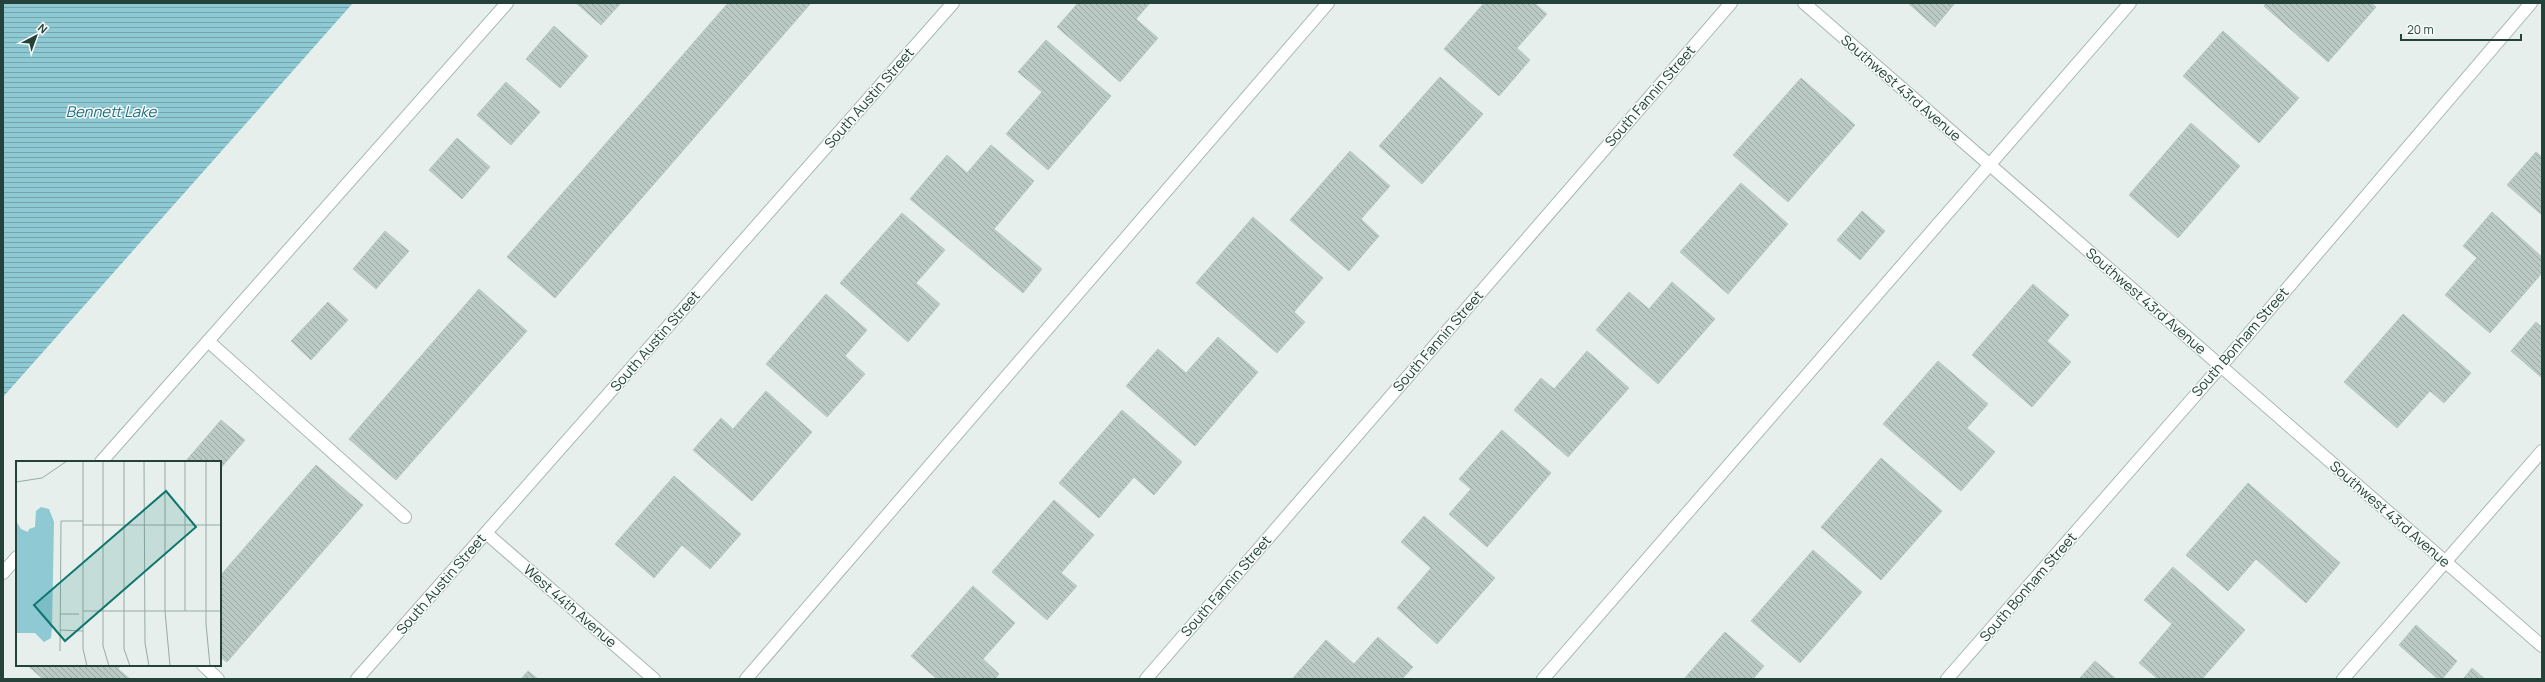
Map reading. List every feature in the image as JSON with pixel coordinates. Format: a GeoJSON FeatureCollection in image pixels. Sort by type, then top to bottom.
{"type":"FeatureCollection","features":[{"type":"Feature","properties":{"kind":"street"},"geometry":{"type":"LineString","coordinates":[[102,461],[507,3]]}},
{"type":"Feature","properties":{"kind":"street","name":"South Austin Street"},"geometry":{"type":"LineString","coordinates":[[357,679],[953,3]]}},
{"type":"Feature","properties":{"kind":"street"},"geometry":{"type":"LineString","coordinates":[[746,679],[1328,3]]}},
{"type":"Feature","properties":{"kind":"street","name":"South Fannin Street"},"geometry":{"type":"LineString","coordinates":[[1146,679],[1731,3]]}},
{"type":"Feature","properties":{"kind":"street","name":"Southwest 43rd Avenue"},"geometry":{"type":"LineString","coordinates":[[1804,3],[2542,646]]}},
{"type":"Feature","properties":{"kind":"street"},"geometry":{"type":"LineString","coordinates":[[1543,679],[2130,3]]}},
{"type":"Feature","properties":{"kind":"street","name":"South Bonham Street"},"geometry":{"type":"LineString","coordinates":[[1947,679],[2220,366],[2531,3]]}},
{"type":"Feature","properties":{"kind":"street"},"geometry":{"type":"LineString","coordinates":[[208,341],[405,517]]}},
{"type":"Feature","properties":{"kind":"street"},"geometry":{"type":"LineString","coordinates":[[2343,679],[2446,563],[2542,451]]}},
{"type":"Feature","properties":{"kind":"street","name":"West 44th Avenue"},"geometry":{"type":"LineString","coordinates":[[486,533],[654,679]]}},
{"type":"Feature","properties":{"kind":"street"},"geometry":{"type":"LineString","coordinates":[[3,573],[16,558]]}},
{"type":"Feature","properties":{"kind":"street"},"geometry":{"type":"LineString","coordinates":[[204,666],[218,679]]}},
{"type":"Feature","properties":{"kind":"water","name":"Bennett Lake"},"geometry":{"type":"Polygon","coordinates":[[[3,3],[353,3],[3,397],[3,3]]]}},
{"type":"Feature","properties":{"kind":"building"},"geometry":{"type":"Polygon","coordinates":[[[576,3],[621,3],[601,25],[576,3]]]}},
{"type":"Feature","properties":{"kind":"building"},"geometry":{"type":"Polygon","coordinates":[[[728,3],[811,3],[555,298],[507,257],[728,3]]]}},
{"type":"Feature","properties":{"kind":"building"},"geometry":{"type":"Polygon","coordinates":[[[1078,3],[1150,3],[1136,19],[1158,38],[1120,82],[1057,27],[1078,3]]]}},
{"type":"Feature","properties":{"kind":"building"},"geometry":{"type":"Polygon","coordinates":[[[1484,3],[1534,3],[1547,14],[1517,48],[1530,60],[1499,96],[1444,49],[1484,3]]]}},
{"type":"Feature","properties":{"kind":"building"},"geometry":{"type":"Polygon","coordinates":[[[1908,3],[1955,3],[1935,27],[1908,3]]]}},
{"type":"Feature","properties":{"kind":"building"},"geometry":{"type":"Polygon","coordinates":[[[2266,3],[2371,3],[2376,7],[2328,62],[2264,6],[2266,3]]]}},
{"type":"Feature","properties":{"kind":"building"},"geometry":{"type":"Polygon","coordinates":[[[554,26],[588,56],[560,88],[526,59],[554,26]]]}},
{"type":"Feature","properties":{"kind":"building"},"geometry":{"type":"Polygon","coordinates":[[[2223,31],[2299,98],[2259,143],[2183,76],[2223,31]]]}},
{"type":"Feature","properties":{"kind":"building"},"geometry":{"type":"Polygon","coordinates":[[[1046,40],[1111,96],[1048,170],[1006,134],[1042,92],[1018,72],[1046,40]]]}},
{"type":"Feature","properties":{"kind":"building"},"geometry":{"type":"Polygon","coordinates":[[[1440,77],[1483,114],[1422,184],[1379,146],[1440,77]]]}},
{"type":"Feature","properties":{"kind":"building"},"geometry":{"type":"Polygon","coordinates":[[[1801,78],[1855,125],[1788,202],[1733,155],[1801,78]]]}},
{"type":"Feature","properties":{"kind":"building"},"geometry":{"type":"Polygon","coordinates":[[[506,82],[540,112],[511,145],[477,115],[506,82]]]}},
{"type":"Feature","properties":{"kind":"building"},"geometry":{"type":"Polygon","coordinates":[[[2191,123],[2240,166],[2178,238],[2129,195],[2191,123]]]}},
{"type":"Feature","properties":{"kind":"building"},"geometry":{"type":"Polygon","coordinates":[[[457,138],[490,167],[462,199],[429,170],[457,138]]]}},
{"type":"Feature","properties":{"kind":"building"},"geometry":{"type":"Polygon","coordinates":[[[991,145],[1034,181],[994,229],[1042,269],[1023,293],[910,199],[947,155],[967,173],[991,145]]]}},
{"type":"Feature","properties":{"kind":"building"},"geometry":{"type":"Polygon","coordinates":[[[1350,151],[1390,186],[1361,219],[1379,236],[1349,271],[1290,220],[1350,151]]]}},
{"type":"Feature","properties":{"kind":"building"},"geometry":{"type":"Polygon","coordinates":[[[2536,152],[2542,157],[2542,215],[2507,185],[2536,152]]]}},
{"type":"Feature","properties":{"kind":"building"},"geometry":{"type":"Polygon","coordinates":[[[1741,183],[1788,224],[1728,294],[1680,252],[1741,183]]]}},
{"type":"Feature","properties":{"kind":"building"},"geometry":{"type":"Polygon","coordinates":[[[1862,211],[1885,231],[1860,260],[1837,240],[1862,211]]]}},
{"type":"Feature","properties":{"kind":"building"},"geometry":{"type":"Polygon","coordinates":[[[2492,212],[2542,257],[2542,273],[2490,333],[2445,295],[2477,258],[2463,246],[2492,212]]]}},
{"type":"Feature","properties":{"kind":"building"},"geometry":{"type":"Polygon","coordinates":[[[902,213],[945,250],[916,283],[940,304],[908,342],[840,283],[902,213]]]}},
{"type":"Feature","properties":{"kind":"building"},"geometry":{"type":"Polygon","coordinates":[[[1253,217],[1323,278],[1294,312],[1305,322],[1277,353],[1196,283],[1253,217]]]}},
{"type":"Feature","properties":{"kind":"building"},"geometry":{"type":"Polygon","coordinates":[[[385,231],[409,251],[376,289],[353,269],[385,231]]]}},
{"type":"Feature","properties":{"kind":"building"},"geometry":{"type":"Polygon","coordinates":[[[1672,282],[1715,319],[1658,384],[1596,330],[1629,292],[1649,309],[1672,282]]]}},
{"type":"Feature","properties":{"kind":"building"},"geometry":{"type":"Polygon","coordinates":[[[2033,284],[2069,315],[2047,341],[2071,362],[2032,407],[1972,355],[2033,284]]]}},
{"type":"Feature","properties":{"kind":"building"},"geometry":{"type":"Polygon","coordinates":[[[479,289],[527,331],[396,480],[349,439],[479,289]]]}},
{"type":"Feature","properties":{"kind":"building"},"geometry":{"type":"Polygon","coordinates":[[[826,294],[867,330],[845,356],[865,374],[827,417],[766,364],[826,294]]]}},
{"type":"Feature","properties":{"kind":"building"},"geometry":{"type":"Polygon","coordinates":[[[328,302],[348,320],[311,360],[291,341],[328,302]]]}},
{"type":"Feature","properties":{"kind":"building"},"geometry":{"type":"Polygon","coordinates":[[[2403,314],[2471,373],[2444,403],[2430,391],[2397,428],[2344,382],[2403,314]]]}},
{"type":"Feature","properties":{"kind":"building"},"geometry":{"type":"Polygon","coordinates":[[[2536,322],[2542,327],[2542,378],[2511,351],[2536,322]]]}},
{"type":"Feature","properties":{"kind":"building"},"geometry":{"type":"Polygon","coordinates":[[[1218,337],[1258,372],[1195,446],[1126,386],[1158,349],[1186,373],[1218,337]]]}},
{"type":"Feature","properties":{"kind":"building"},"geometry":{"type":"Polygon","coordinates":[[[1587,351],[1629,388],[1568,457],[1514,410],[1541,378],[1554,389],[1587,351]]]}},
{"type":"Feature","properties":{"kind":"building"},"geometry":{"type":"Polygon","coordinates":[[[1938,361],[1988,404],[1967,428],[1995,452],[1961,491],[1883,424],[1938,361]]]}},
{"type":"Feature","properties":{"kind":"building"},"geometry":{"type":"Polygon","coordinates":[[[766,391],[812,432],[752,501],[693,450],[721,418],[733,429],[766,391]]]}},
{"type":"Feature","properties":{"kind":"building"},"geometry":{"type":"Polygon","coordinates":[[[1122,410],[1182,462],[1154,495],[1134,477],[1099,518],[1059,483],[1122,410]]]}},
{"type":"Feature","properties":{"kind":"building"},"geometry":{"type":"Polygon","coordinates":[[[221,420],[245,440],[221,468],[221,461],[186,461],[221,420]]]}},
{"type":"Feature","properties":{"kind":"building"},"geometry":{"type":"Polygon","coordinates":[[[1502,430],[1551,473],[1487,547],[1449,514],[1471,489],[1459,479],[1502,430]]]}},
{"type":"Feature","properties":{"kind":"building"},"geometry":{"type":"Polygon","coordinates":[[[1881,458],[1942,511],[1881,580],[1821,527],[1881,458]]]}},
{"type":"Feature","properties":{"kind":"building"},"geometry":{"type":"Polygon","coordinates":[[[316,465],[363,505],[227,662],[221,658],[221,575],[316,465]]]}},
{"type":"Feature","properties":{"kind":"building"},"geometry":{"type":"Polygon","coordinates":[[[674,476],[741,534],[710,569],[682,545],[654,578],[615,544],[674,476]]]}},
{"type":"Feature","properties":{"kind":"building"},"geometry":{"type":"Polygon","coordinates":[[[2248,483],[2340,563],[2306,603],[2256,559],[2228,591],[2186,555],[2248,483]]]}},
{"type":"Feature","properties":{"kind":"building"},"geometry":{"type":"Polygon","coordinates":[[[1054,500],[1094,535],[1061,573],[1077,586],[1047,620],[992,572],[1054,500]]]}},
{"type":"Feature","properties":{"kind":"building"},"geometry":{"type":"Polygon","coordinates":[[[1424,516],[1495,578],[1437,644],[1397,608],[1431,568],[1401,542],[1424,516]]]}},
{"type":"Feature","properties":{"kind":"building"},"geometry":{"type":"Polygon","coordinates":[[[1813,550],[1862,592],[1800,663],[1751,621],[1813,550]]]}},
{"type":"Feature","properties":{"kind":"building"},"geometry":{"type":"Polygon","coordinates":[[[2173,567],[2245,630],[2202,679],[2158,679],[2139,663],[2172,624],[2144,600],[2173,567]]]}},
{"type":"Feature","properties":{"kind":"building"},"geometry":{"type":"Polygon","coordinates":[[[973,586],[1015,623],[983,659],[999,674],[995,679],[937,679],[911,656],[973,586]]]}},
{"type":"Feature","properties":{"kind":"building"},"geometry":{"type":"Polygon","coordinates":[[[2416,625],[2457,661],[2442,679],[2438,679],[2399,645],[2416,625]]]}},
{"type":"Feature","properties":{"kind":"building"},"geometry":{"type":"Polygon","coordinates":[[[1725,632],[1764,666],[1753,679],[1684,679],[1725,632]]]}},
{"type":"Feature","properties":{"kind":"building"},"geometry":{"type":"Polygon","coordinates":[[[1378,637],[1413,667],[1402,679],[1293,678],[1326,640],[1354,664],[1378,637]]]}},
{"type":"Feature","properties":{"kind":"building"},"geometry":{"type":"Polygon","coordinates":[[[2095,661],[2116,679],[2079,679],[2095,661]]]}},
{"type":"Feature","properties":{"kind":"building"},"geometry":{"type":"Polygon","coordinates":[[[28,666],[120,666],[118,669],[130,679],[43,679],[28,666]]]}},
{"type":"Feature","properties":{"kind":"building"},"geometry":{"type":"Polygon","coordinates":[[[2472,668],[2485,679],[2463,679],[2472,668]]]}},
{"type":"Feature","properties":{"kind":"building"},"geometry":{"type":"Polygon","coordinates":[[[528,671],[538,679],[521,679],[528,671]]]}}]}
